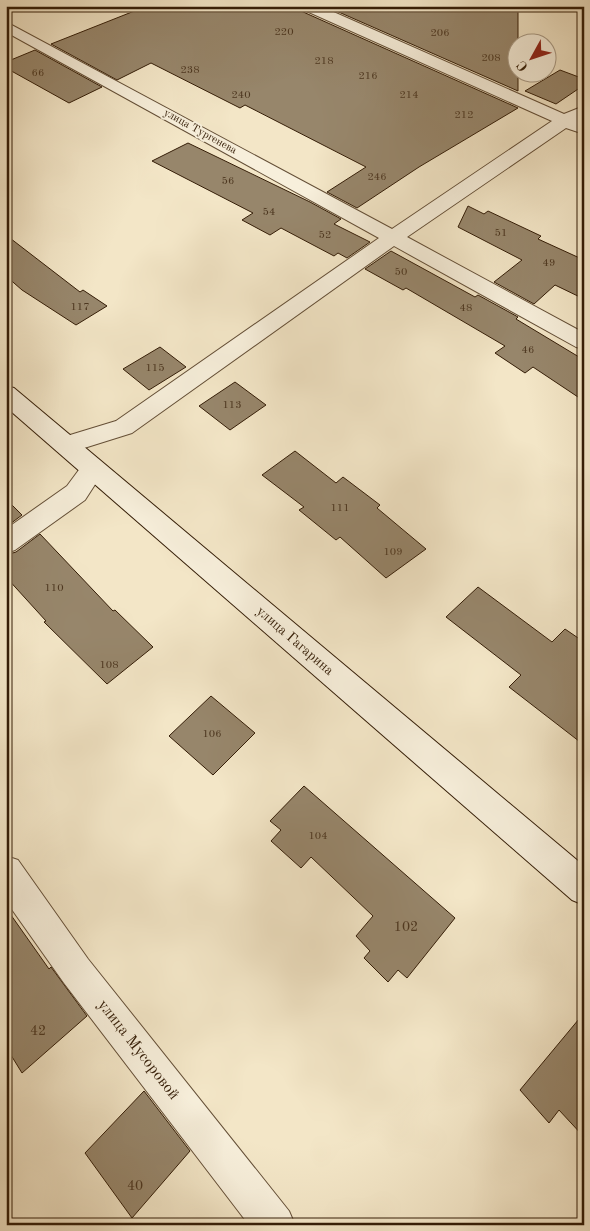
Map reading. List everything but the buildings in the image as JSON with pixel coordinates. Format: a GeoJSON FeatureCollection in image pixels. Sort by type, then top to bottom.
{"type":"FeatureCollection","features":[{"type":"Feature","properties":{"kind":"street"},"geometry":{"type":"LineString","coordinates":[[307,6],[514,97],[584,130]]}},
{"type":"Feature","properties":{"kind":"street","name":"улица Тургенева"},"geometry":{"type":"LineString","coordinates":[[6,26],[584,342]]}},
{"type":"Feature","properties":{"kind":"street"},"geometry":{"type":"LineString","coordinates":[[65,444],[124,427],[328,282],[564,121],[584,111]]}},
{"type":"Feature","properties":{"kind":"street","name":"улица Гагарина"},"geometry":{"type":"LineString","coordinates":[[6,394],[584,888]]}},
{"type":"Feature","properties":{"kind":"street"},"geometry":{"type":"LineString","coordinates":[[6,543],[76,494],[93,469]]}},
{"type":"Feature","properties":{"kind":"street","name":"улица Мусоровой"},"geometry":{"type":"LineString","coordinates":[[6,872],[76,972],[275,1225]]}}]}
